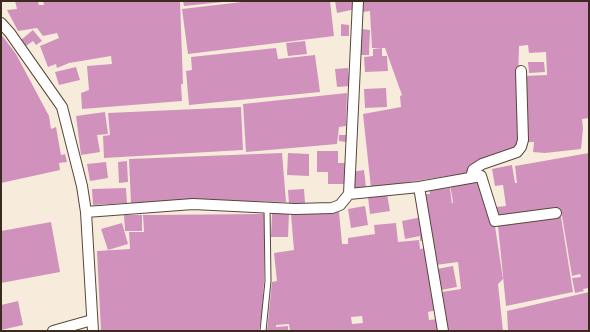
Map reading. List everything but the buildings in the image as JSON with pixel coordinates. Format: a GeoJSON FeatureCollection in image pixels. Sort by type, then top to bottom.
{"type":"FeatureCollection","features":[{"type":"Feature","properties":{"kind":"street"},"geometry":{"type":"LineString","coordinates":[[86,212],[193,204],[295,209],[332,208],[340,205],[349,194],[358,1]]}},
{"type":"Feature","properties":{"kind":"street"},"geometry":{"type":"LineString","coordinates":[[1,23],[10,33],[62,107],[82,186],[86,212],[93,331]]}},
{"type":"Feature","properties":{"kind":"street"},"geometry":{"type":"LineString","coordinates":[[471,177],[474,170],[482,164],[517,152],[521,147],[523,140],[521,71]]}},
{"type":"Feature","properties":{"kind":"street"},"geometry":{"type":"LineString","coordinates":[[349,194],[419,187],[481,176],[495,222],[556,213]]}},
{"type":"Feature","properties":{"kind":"street"},"geometry":{"type":"LineString","coordinates":[[419,187],[443,331]]}},
{"type":"Feature","properties":{"kind":"street"},"geometry":{"type":"LineString","coordinates":[[53,331],[92,320]]}},
{"type":"Feature","properties":{"kind":"lane"},"geometry":{"type":"LineString","coordinates":[[263,331],[268,281],[267,208]]}}]}
